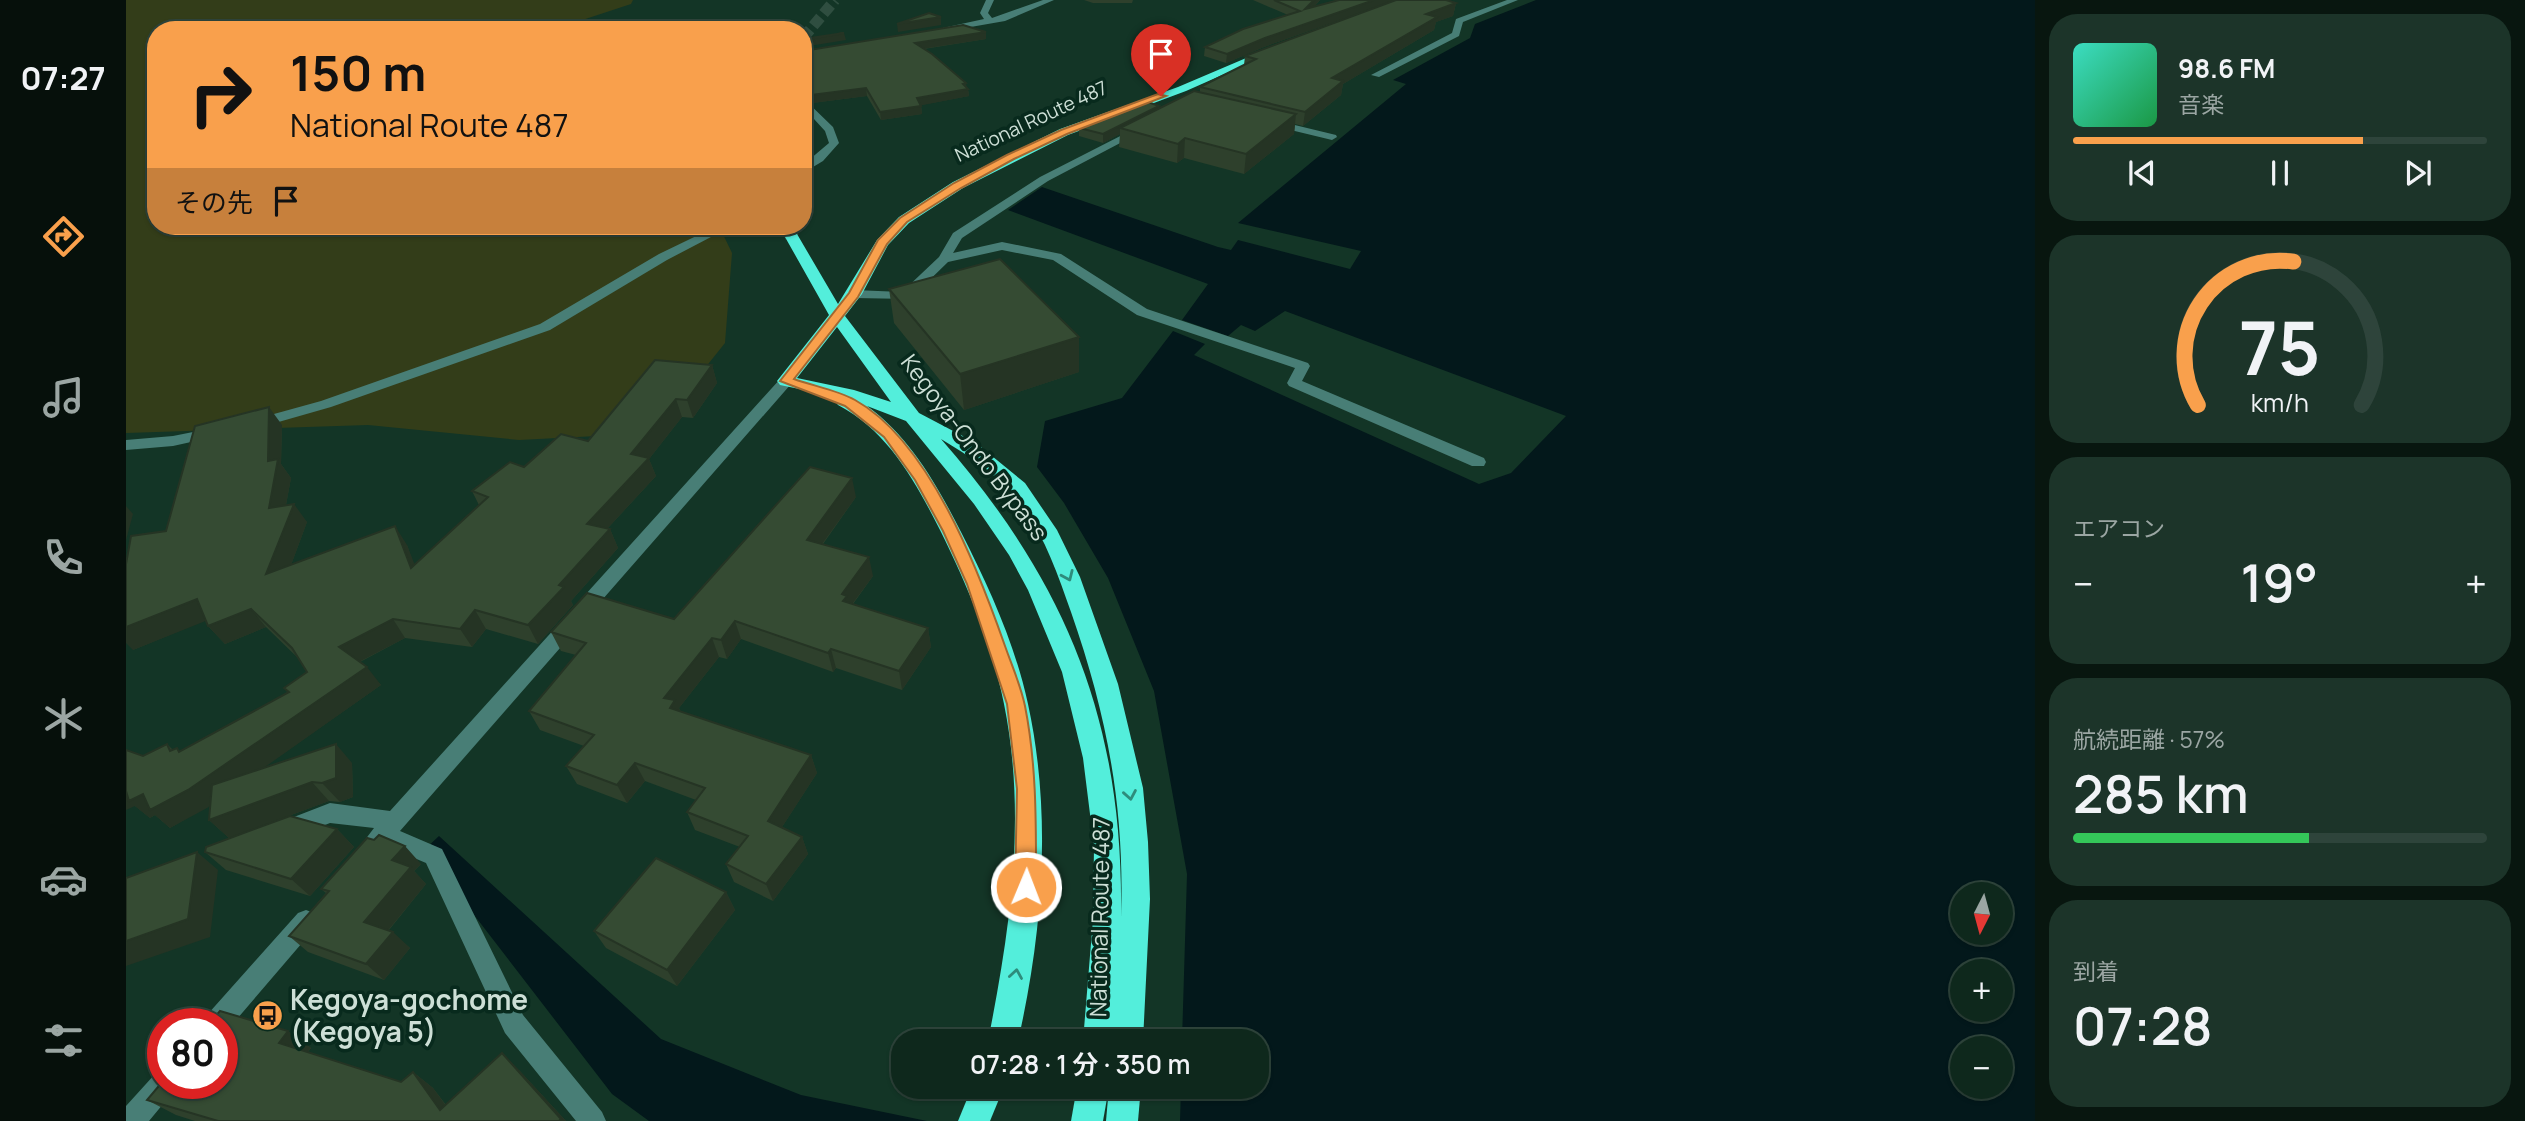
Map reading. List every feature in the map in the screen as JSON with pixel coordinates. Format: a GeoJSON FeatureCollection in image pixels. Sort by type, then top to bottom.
{"type":"FeatureCollection","features":[{"type":"Feature","properties":{"kind":"highway","name":"National Route 487"},"geometry":{"type":"LineString","coordinates":[[1129,1029],[1135,883],[1133,813],[1122,749],[1102,670],[1070,579],[1044,525],[1030,502],[1004,475],[980,455],[929,426],[886,404],[818,386],[786,381],[854,294],[882,243],[904,220],[958,186],[1064,132],[1182,89],[1283,47]]}},
{"type":"Feature","properties":{"kind":"highway","name":"Kegoya-Ondo Bypass"},"geometry":{"type":"LineString","coordinates":[[792,237],[810,274],[896,397],[993,515],[1024,563],[1055,622],[1080,695],[1097,762],[1107,846],[1105,968],[1099,1029]]}},
{"type":"Feature","properties":{"kind":"highway"},"geometry":{"type":"LineString","coordinates":[[786,381],[850,403],[889,434],[921,478],[951,531],[995,636],[1016,704],[1027,789],[1025,910],[1006,1029]]}},
{"type":"Feature","properties":{"kind":"highway"},"geometry":{"type":"LineString","coordinates":[[1087,1121],[1091,1099]]}},
{"type":"Feature","properties":{"kind":"highway"},"geometry":{"type":"LineString","coordinates":[[1122,1121],[1124,1099]]}},
{"type":"Feature","properties":{"kind":"street"},"geometry":{"type":"LineString","coordinates":[[990,0],[984,13],[990,22]]}},
{"type":"Feature","properties":{"kind":"street"},"geometry":{"type":"LineString","coordinates":[[932,30],[990,22],[1022,13],[1050,0]]}},
{"type":"Feature","properties":{"kind":"street"},"geometry":{"type":"LineString","coordinates":[[1376,75],[1456,34],[1459,21],[1514,0]]}},
{"type":"Feature","properties":{"kind":"street"},"geometry":{"type":"LineString","coordinates":[[812,110],[834,133],[835,142],[829,153],[812,164]]}},
{"type":"Feature","properties":{"kind":"street"},"geometry":{"type":"LineString","coordinates":[[1255,119],[1332,137]]}},
{"type":"Feature","properties":{"kind":"street"},"geometry":{"type":"LineString","coordinates":[[854,294],[905,296],[944,259],[957,236],[1033,186],[1155,122]]}},
{"type":"Feature","properties":{"kind":"street"},"geometry":{"type":"LineString","coordinates":[[126,444],[173,441],[230,430],[326,404],[545,327],[663,257],[708,235]]}},
{"type":"Feature","properties":{"kind":"street"},"geometry":{"type":"LineString","coordinates":[[944,259],[1002,246],[1057,257],[1142,312],[1303,366],[1294,383],[1478,462]]}},
{"type":"Feature","properties":{"kind":"street"},"geometry":{"type":"LineString","coordinates":[[356,864],[786,381]]}},
{"type":"Feature","properties":{"kind":"street"},"geometry":{"type":"LineString","coordinates":[[266,837],[330,813],[388,827],[434,856],[514,1024],[593,1121]]}},
{"type":"Feature","properties":{"kind":"street"},"geometry":{"type":"LineString","coordinates":[[230,1008],[321,904]]}},
{"type":"Feature","properties":{"kind":"street"},"geometry":{"type":"LineString","coordinates":[[131,1121],[150,1099]]}},
{"type":"Feature","properties":{"kind":"green space"},"geometry":{"type":"Polygon","coordinates":[[[126,0],[633,0],[631,4],[579,21],[147,21],[147,235],[723,235],[732,253],[725,343],[677,403],[616,435],[519,440],[368,425],[126,433],[126,0]]]}},
{"type":"Feature","properties":{"kind":"shaded area"},"geometry":{"type":"Polygon","coordinates":[[[1536,0],[2035,0],[2035,1121],[1180,1121],[1181,1099],[1269,1099],[1269,1029],[1182,1029],[1187,874],[1154,691],[1108,578],[1064,503],[1037,467],[1045,421],[1122,398],[1173,331],[1205,344],[1194,355],[1479,484],[1511,473],[1566,416],[1285,311],[1255,331],[1241,325],[1228,336],[1182,320],[1208,284],[1008,210],[1042,187],[1218,247],[1231,250],[1238,240],[1350,269],[1361,251],[1238,223],[1406,84],[1393,80],[1470,38],[1475,24],[1536,0]]]}},
{"type":"Feature","properties":{"kind":"shaded area"},"geometry":{"type":"Polygon","coordinates":[[[439,836],[661,1039],[801,1095],[927,1121],[649,1121],[612,1094],[424,850],[439,836]]]}},
{"type":"Feature","properties":{"kind":"building"},"geometry":{"type":"Polygon","coordinates":[[[1274,0],[1314,0],[1305,9],[1339,0],[1374,0],[1227,54],[1205,47],[1243,29],[1300,11],[1274,0]]]}},
{"type":"Feature","properties":{"kind":"building"},"geometry":{"type":"Polygon","coordinates":[[[1396,0],[1446,0],[1456,3],[1426,14],[1437,17],[1332,78],[1343,81],[1305,112],[1200,87],[1256,59],[1245,56],[1396,0]]]}},
{"type":"Feature","properties":{"kind":"building"},"geometry":{"type":"Polygon","coordinates":[[[929,13],[941,17],[897,24],[929,13]]]}},
{"type":"Feature","properties":{"kind":"building"},"geometry":{"type":"Polygon","coordinates":[[[963,25],[986,32],[915,43],[966,83],[963,84],[968,89],[917,98],[921,106],[880,112],[866,88],[812,95],[812,50],[963,25]]]}},
{"type":"Feature","properties":{"kind":"building"},"geometry":{"type":"Polygon","coordinates":[[[1194,91],[1296,114],[1246,154],[1185,138],[1178,144],[1120,128],[1194,91]]]}},
{"type":"Feature","properties":{"kind":"building"},"geometry":{"type":"Polygon","coordinates":[[[1145,101],[1159,106],[1103,134],[1079,128],[1104,116],[1145,101]]]}},
{"type":"Feature","properties":{"kind":"building"},"geometry":{"type":"Polygon","coordinates":[[[1000,259],[1079,337],[960,374],[889,289],[1000,259]]]}},
{"type":"Feature","properties":{"kind":"building"},"geometry":{"type":"Polygon","coordinates":[[[655,360],[712,365],[687,400],[676,399],[631,454],[649,458],[587,524],[610,529],[559,585],[564,587],[528,625],[475,610],[460,629],[393,619],[339,647],[367,667],[188,790],[150,810],[143,794],[129,801],[126,791],[126,750],[143,756],[167,744],[170,751],[177,748],[179,752],[289,692],[284,688],[307,672],[292,648],[251,609],[208,626],[197,599],[126,627],[126,564],[131,536],[166,531],[195,426],[269,407],[268,461],[278,459],[269,508],[294,504],[266,574],[395,526],[411,568],[488,497],[472,491],[510,462],[524,467],[561,434],[588,441],[655,360]]]}},
{"type":"Feature","properties":{"kind":"building"},"geometry":{"type":"Polygon","coordinates":[[[810,467],[852,478],[807,540],[869,557],[842,594],[847,596],[843,601],[928,628],[899,671],[831,649],[828,653],[735,621],[721,640],[712,638],[664,698],[675,700],[670,708],[811,755],[768,821],[802,837],[766,884],[726,864],[748,836],[687,812],[705,788],[635,763],[617,785],[566,766],[594,735],[529,711],[586,643],[551,632],[587,593],[674,619],[810,467]]]}},
{"type":"Feature","properties":{"kind":"building"},"geometry":{"type":"Polygon","coordinates":[[[336,744],[336,778],[322,783],[312,782],[209,820],[212,785],[336,744]]]}},
{"type":"Feature","properties":{"kind":"building"},"geometry":{"type":"Polygon","coordinates":[[[290,816],[337,829],[291,879],[205,852],[206,847],[290,816]]]}},
{"type":"Feature","properties":{"kind":"building"},"geometry":{"type":"Polygon","coordinates":[[[379,835],[405,846],[392,860],[411,867],[364,922],[393,932],[366,964],[289,936],[329,891],[321,889],[367,838],[374,840],[379,835]]]}},
{"type":"Feature","properties":{"kind":"building"},"geometry":{"type":"Polygon","coordinates":[[[197,852],[188,919],[126,941],[126,878],[197,852]]]}},
{"type":"Feature","properties":{"kind":"building"},"geometry":{"type":"Polygon","coordinates":[[[656,858],[726,892],[667,970],[594,931],[656,858]]]}},
{"type":"Feature","properties":{"kind":"building"},"geometry":{"type":"Polygon","coordinates":[[[238,1016],[288,1031],[279,1043],[401,1082],[413,1072],[440,1110],[502,1053],[561,1119],[218,1121],[147,1100],[238,1099],[238,1016]]]}},
{"type":"Feature","properties":{"kind":"tunnel"},"geometry":{"type":"LineString","coordinates":[[812,27],[835,0]]}},
{"type":"Feature","properties":{"kind":"place","name":"Kegoya-gochome (Kegoya 5)"},"geometry":{"type":"Point","coordinates":[267,1015]}},
{"type":"Feature","properties":{"kind":"route"},"geometry":{"type":"LineString","coordinates":[[1026,887],[1027,789],[1016,704],[995,636],[951,531],[921,478],[889,434],[850,403],[786,381],[854,294],[882,243],[904,220],[1010,157],[1064,132],[1161,96]]}}]}
